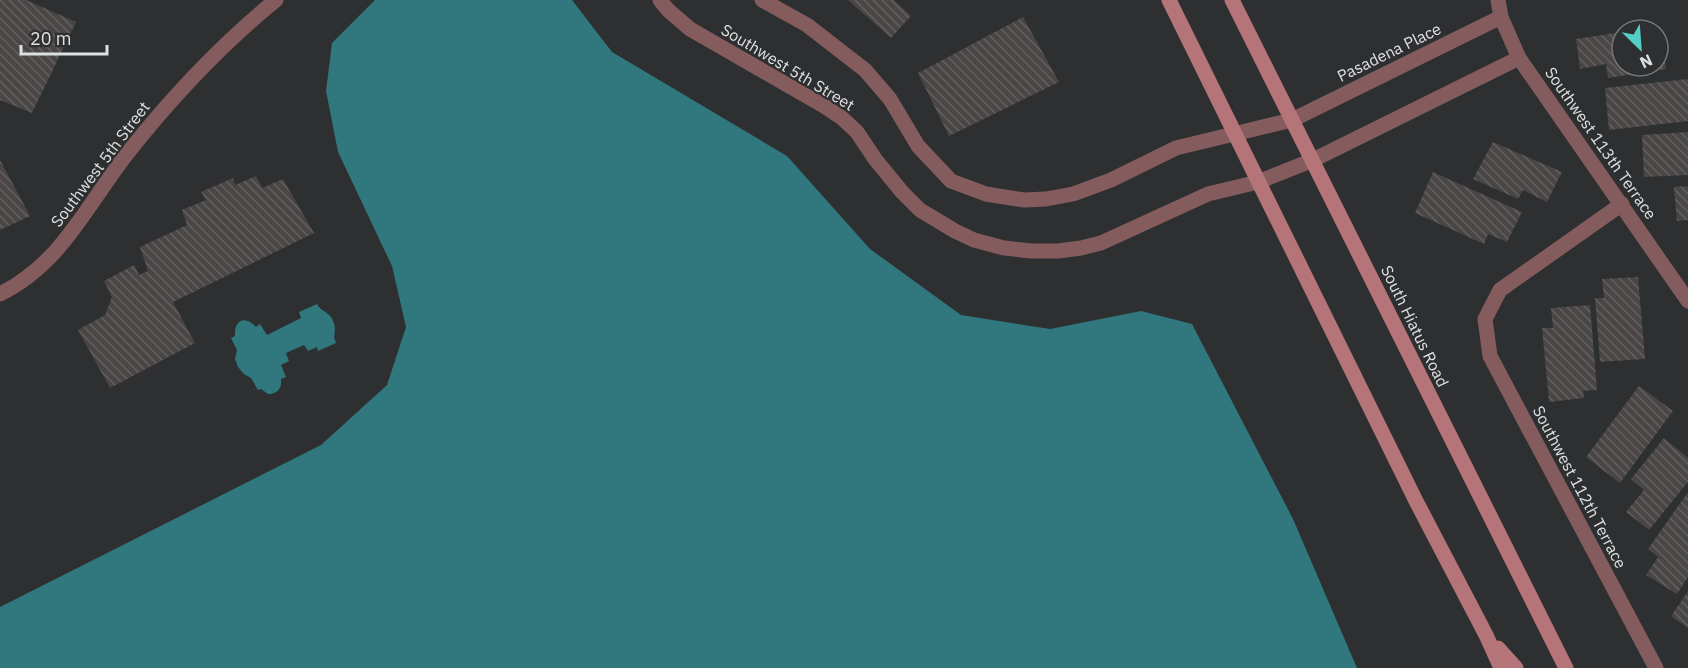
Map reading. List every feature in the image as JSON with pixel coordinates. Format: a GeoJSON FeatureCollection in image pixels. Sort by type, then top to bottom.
{"type":"FeatureCollection","features":[{"type":"Feature","properties":{"kind":"main road"},"geometry":{"type":"LineString","coordinates":[[1169,0],[1416,501],[1502,668]]}},
{"type":"Feature","properties":{"kind":"main road","name":"South Hiatus Road"},"geometry":{"type":"LineString","coordinates":[[1233,0],[1566,668]]}},
{"type":"Feature","properties":{"kind":"main road"},"geometry":{"type":"LineString","coordinates":[[1486,635],[1516,668]]}},
{"type":"Feature","properties":{"kind":"street","name":"Southwest 5th Street"},"geometry":{"type":"LineString","coordinates":[[0,294],[31,275],[68,239],[128,151],[168,105],[215,56],[276,0]]}},
{"type":"Feature","properties":{"kind":"street","name":"Southwest 5th Street"},"geometry":{"type":"LineString","coordinates":[[660,0],[668,10],[690,28],[842,118],[857,132],[895,184],[920,210],[974,240],[1004,248],[1058,251],[1101,243],[1208,194],[1258,182],[1313,160]]}},
{"type":"Feature","properties":{"kind":"street","name":"Southwest 5th Street"},"geometry":{"type":"LineString","coordinates":[[762,0],[807,25],[865,70],[890,99],[918,146],[951,181],[986,194],[1024,200],[1073,194],[1111,180],[1176,148],[1292,120]]}},
{"type":"Feature","properties":{"kind":"street","name":"Southwest 113th Terrace"},"geometry":{"type":"LineString","coordinates":[[1498,0],[1501,16],[1519,58],[1688,301]]}},
{"type":"Feature","properties":{"kind":"street","name":"Pasadena Place"},"geometry":{"type":"LineString","coordinates":[[1292,120],[1501,16]]}},
{"type":"Feature","properties":{"kind":"street"},"geometry":{"type":"LineString","coordinates":[[1313,160],[1519,58]]}},
{"type":"Feature","properties":{"kind":"street","name":"Southwest 112th Terrace"},"geometry":{"type":"LineString","coordinates":[[1622,204],[1500,290],[1485,319],[1490,357],[1656,668]]}},
{"type":"Feature","properties":{"kind":"water"},"geometry":{"type":"Polygon","coordinates":[[[375,0],[572,0],[612,52],[787,156],[870,249],[961,315],[1050,329],[1141,311],[1192,324],[1293,519],[1357,668],[0,668],[0,607],[321,445],[387,385],[406,327],[392,266],[338,152],[326,91],[332,43],[375,0]]]}},
{"type":"Feature","properties":{"kind":"water"},"geometry":{"type":"Polygon","coordinates":[[[317,304],[332,319],[336,343],[318,351],[317,347],[308,351],[304,345],[286,353],[289,361],[281,365],[286,377],[281,379],[281,386],[278,390],[268,394],[261,389],[258,390],[251,378],[238,367],[235,359],[237,350],[231,338],[235,336],[238,323],[244,320],[256,327],[260,324],[267,335],[301,318],[299,312],[317,304]]]}},
{"type":"Feature","properties":{"kind":"building"},"geometry":{"type":"Polygon","coordinates":[[[0,0],[26,0],[76,22],[32,113],[0,100],[0,0]]]}},
{"type":"Feature","properties":{"kind":"building"},"geometry":{"type":"Polygon","coordinates":[[[848,0],[894,0],[911,16],[891,38],[848,0]]]}},
{"type":"Feature","properties":{"kind":"building"},"geometry":{"type":"Polygon","coordinates":[[[1023,17],[1059,82],[949,136],[918,73],[1023,17]]]}},
{"type":"Feature","properties":{"kind":"building"},"geometry":{"type":"Polygon","coordinates":[[[1610,34],[1610,78],[1608,78],[1606,64],[1580,69],[1576,39],[1610,34]]]}},
{"type":"Feature","properties":{"kind":"building"},"geometry":{"type":"Polygon","coordinates":[[[1688,79],[1688,121],[1609,130],[1605,88],[1688,79]]]}},
{"type":"Feature","properties":{"kind":"building"},"geometry":{"type":"Polygon","coordinates":[[[1688,132],[1688,175],[1644,177],[1642,135],[1688,132]]]}},
{"type":"Feature","properties":{"kind":"building"},"geometry":{"type":"Polygon","coordinates":[[[1493,142],[1562,172],[1547,202],[1523,190],[1518,199],[1473,179],[1493,142]]]}},
{"type":"Feature","properties":{"kind":"building"},"geometry":{"type":"Polygon","coordinates":[[[0,160],[30,216],[0,230],[0,160]]]}},
{"type":"Feature","properties":{"kind":"building"},"geometry":{"type":"Polygon","coordinates":[[[1433,172],[1522,212],[1507,242],[1488,234],[1484,244],[1415,213],[1433,172]]]}},
{"type":"Feature","properties":{"kind":"building"},"geometry":{"type":"Polygon","coordinates":[[[256,176],[262,188],[283,179],[314,233],[173,302],[195,343],[110,388],[78,330],[105,315],[112,297],[104,281],[134,265],[139,275],[148,271],[140,247],[187,225],[182,210],[206,200],[201,192],[233,178],[235,185],[256,176]]]}},
{"type":"Feature","properties":{"kind":"building"},"geometry":{"type":"Polygon","coordinates":[[[1688,186],[1688,220],[1677,221],[1674,187],[1688,186]]]}},
{"type":"Feature","properties":{"kind":"building"},"geometry":{"type":"Polygon","coordinates":[[[1638,277],[1645,359],[1600,362],[1595,298],[1604,298],[1602,279],[1638,277]]]}},
{"type":"Feature","properties":{"kind":"building"},"geometry":{"type":"Polygon","coordinates":[[[1590,305],[1597,390],[1583,391],[1584,398],[1549,402],[1542,328],[1553,328],[1551,308],[1590,305]]]}},
{"type":"Feature","properties":{"kind":"building"},"geometry":{"type":"Polygon","coordinates":[[[1639,386],[1673,411],[1620,483],[1586,457],[1639,386]]]}},
{"type":"Feature","properties":{"kind":"building"},"geometry":{"type":"Polygon","coordinates":[[[1664,438],[1688,458],[1688,482],[1649,530],[1626,512],[1644,490],[1631,479],[1664,438]]]}},
{"type":"Feature","properties":{"kind":"building"},"geometry":{"type":"Polygon","coordinates":[[[1688,492],[1688,577],[1677,594],[1646,575],[1658,557],[1648,549],[1688,492]]]}},
{"type":"Feature","properties":{"kind":"building"},"geometry":{"type":"Polygon","coordinates":[[[1688,591],[1688,628],[1671,616],[1688,591]]]}}]}
